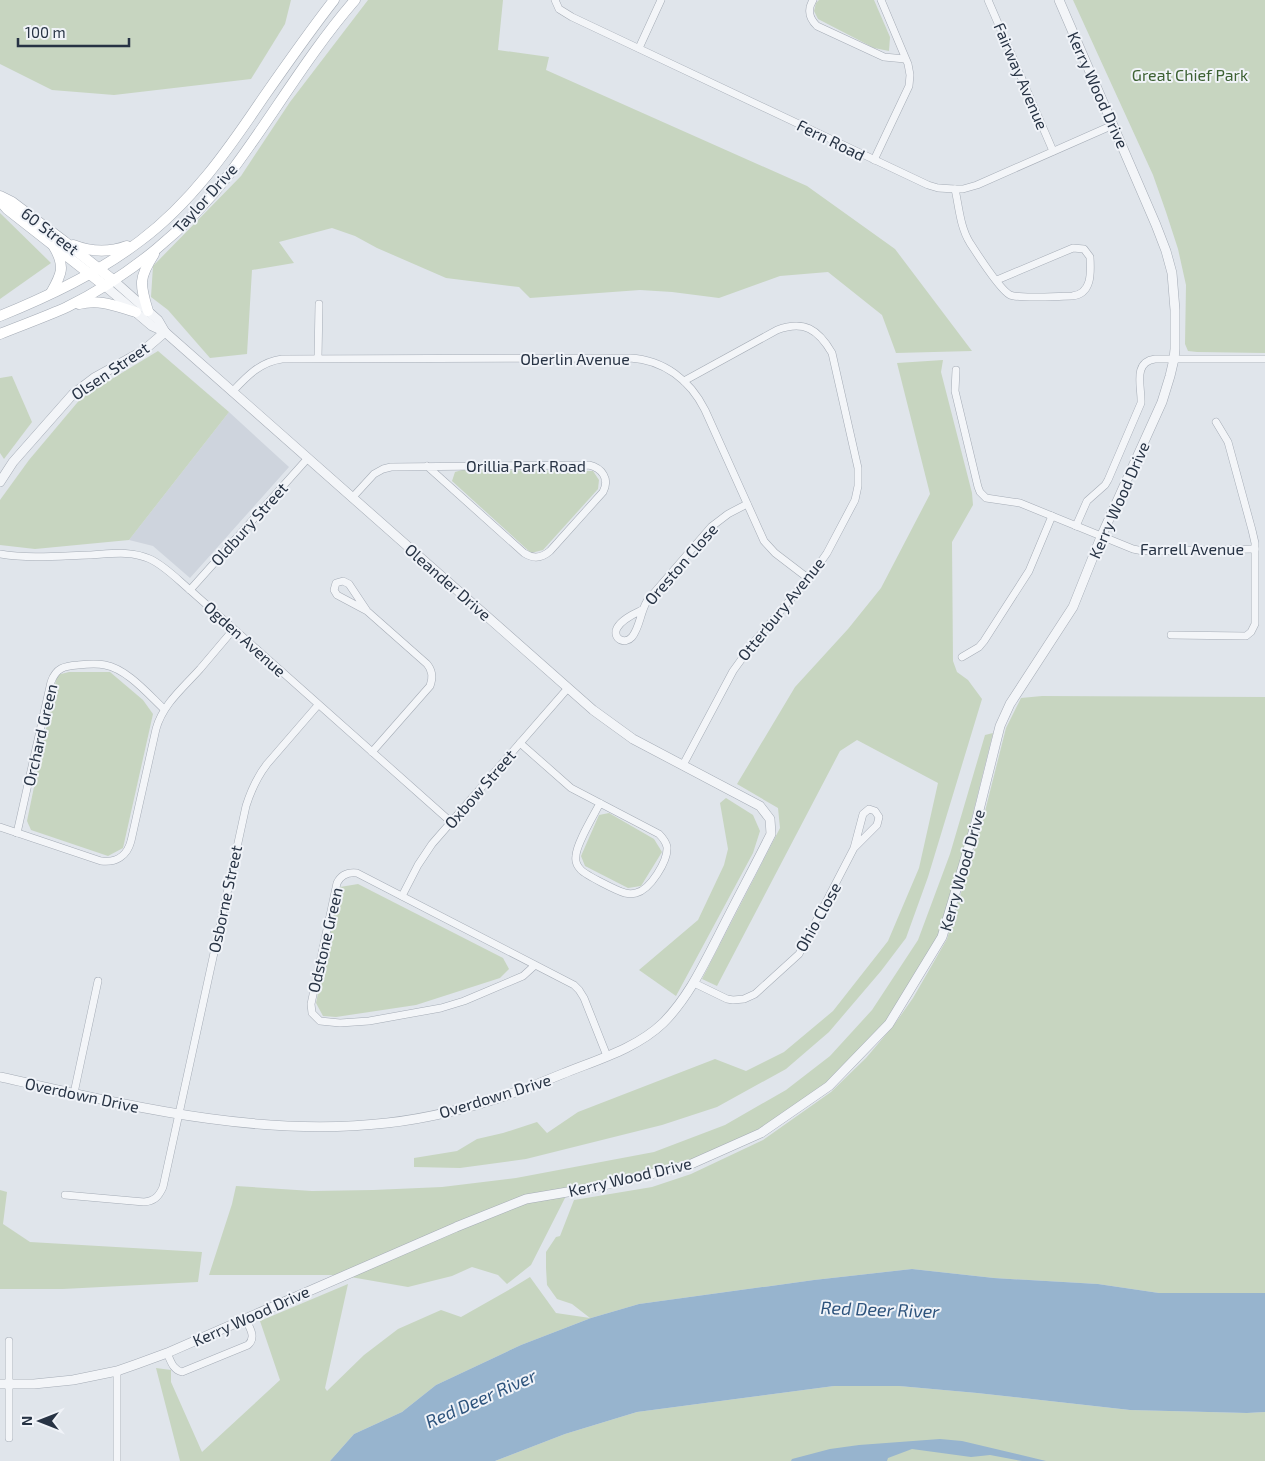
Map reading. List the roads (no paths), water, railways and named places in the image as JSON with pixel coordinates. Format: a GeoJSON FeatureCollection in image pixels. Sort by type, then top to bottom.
{"type":"FeatureCollection","features":[{"type":"Feature","properties":{"kind":"main road","name":"Taylor Drive"},"geometry":{"type":"LineString","coordinates":[[0,316],[95,272],[140,242],[170,216],[194,192],[229,149],[305,38],[334,0]]}},
{"type":"Feature","properties":{"kind":"main road","name":"Taylor Drive"},"geometry":{"type":"LineString","coordinates":[[0,334],[66,307],[109,283],[157,248],[190,217],[229,174],[319,46],[355,0]]}},
{"type":"Feature","properties":{"kind":"main road","name":"60 Street"},"geometry":{"type":"LineString","coordinates":[[0,196],[12,202],[65,242],[95,272]]}},
{"type":"Feature","properties":{"kind":"main road","name":"60 Street"},"geometry":{"type":"LineString","coordinates":[[0,201],[7,209],[52,244],[95,272]]}},
{"type":"Feature","properties":{"kind":"main road"},"geometry":{"type":"LineString","coordinates":[[65,242],[88,250],[104,251],[116,250],[140,242]]}},
{"type":"Feature","properties":{"kind":"main road"},"geometry":{"type":"LineString","coordinates":[[51,293],[60,278],[61,267],[58,254],[52,244]]}},
{"type":"Feature","properties":{"kind":"main road"},"geometry":{"type":"LineString","coordinates":[[148,311],[142,292],[142,276],[157,248]]}},
{"type":"Feature","properties":{"kind":"main road"},"geometry":{"type":"LineString","coordinates":[[95,272],[109,283]]}},
{"type":"Feature","properties":{"kind":"main road"},"geometry":{"type":"LineString","coordinates":[[66,307],[84,303],[103,302],[136,312]]}},
{"type":"Feature","properties":{"kind":"street"},"geometry":{"type":"LineString","coordinates":[[639,48],[662,0]]}},
{"type":"Feature","properties":{"kind":"street"},"geometry":{"type":"LineString","coordinates":[[812,0],[809,13],[810,18],[817,26],[884,58],[905,59]]}},
{"type":"Feature","properties":{"kind":"street"},"geometry":{"type":"LineString","coordinates":[[874,160],[909,86],[910,76],[881,0]]}},
{"type":"Feature","properties":{"kind":"street","name":"Fairway Avenue"},"geometry":{"type":"LineString","coordinates":[[988,0],[1054,151]]}},
{"type":"Feature","properties":{"kind":"street","name":"Kerry Wood Drive"},"geometry":{"type":"LineString","coordinates":[[4,1384],[65,1381],[117,1371],[167,1352],[456,1226],[526,1199],[591,1188],[690,1165],[761,1133],[829,1086],[889,1024],[942,937],[975,826],[1000,726],[1010,704],[1072,607],[1159,409],[1174,359],[1176,329],[1174,290],[1166,251],[1059,0]]}},
{"type":"Feature","properties":{"kind":"street","name":"Fern Road"},"geometry":{"type":"LineString","coordinates":[[556,3],[562,11],[572,17],[932,187],[955,189],[977,185],[1113,125]]}},
{"type":"Feature","properties":{"kind":"street"},"geometry":{"type":"LineString","coordinates":[[955,189],[968,239],[997,280],[1004,289],[1012,295],[1076,296],[1082,293],[1087,287],[1090,278],[1090,256],[1084,249],[1073,248],[997,280]]}},
{"type":"Feature","properties":{"kind":"street","name":"Oleander Drive"},"geometry":{"type":"LineString","coordinates":[[109,283],[148,311],[158,320],[165,332]]}},
{"type":"Feature","properties":{"kind":"street","name":"Oleander Drive"},"geometry":{"type":"LineString","coordinates":[[109,283],[136,312],[152,326],[165,332],[593,710],[624,734],[752,802]]}},
{"type":"Feature","properties":{"kind":"street"},"geometry":{"type":"LineString","coordinates":[[318,358],[319,304]]}},
{"type":"Feature","properties":{"kind":"street","name":"Otterbury Avenue"},"geometry":{"type":"LineString","coordinates":[[683,765],[732,671],[750,646],[809,579],[827,553],[850,511],[858,486],[858,468],[855,451],[832,352],[820,335],[809,329],[784,327],[684,380]]}},
{"type":"Feature","properties":{"kind":"street","name":"Olsen Street"},"geometry":{"type":"LineString","coordinates":[[0,482],[18,456],[73,394],[94,378],[143,351],[165,332]]}},
{"type":"Feature","properties":{"kind":"street","name":"Oberlin Avenue"},"geometry":{"type":"LineString","coordinates":[[232,392],[254,370],[269,362],[282,359],[630,358],[654,363],[669,369],[684,380],[696,394],[762,537],[771,549],[809,579]]}},
{"type":"Feature","properties":{"kind":"street"},"geometry":{"type":"LineString","coordinates":[[1076,526],[1086,501],[1108,480],[1141,403],[1140,370],[1142,365],[1150,360],[1265,359]]}},
{"type":"Feature","properties":{"kind":"street","name":"Farrell Avenue"},"geometry":{"type":"LineString","coordinates":[[956,370],[955,392],[980,492],[986,498],[1020,502],[1128,548],[1143,551],[1255,549]]}},
{"type":"Feature","properties":{"kind":"street"},"geometry":{"type":"LineString","coordinates":[[1171,636],[1246,636],[1252,632],[1255,624],[1255,549],[1252,530],[1228,442],[1216,422]]}},
{"type":"Feature","properties":{"kind":"street","name":"Oldbury Street"},"geometry":{"type":"LineString","coordinates":[[190,590],[308,458]]}},
{"type":"Feature","properties":{"kind":"street","name":"Orillia Park Road"},"geometry":{"type":"LineString","coordinates":[[352,498],[370,477],[383,469],[398,466],[588,465],[594,466],[603,473],[605,488],[550,551],[544,556],[533,557],[524,553],[427,466]]}},
{"type":"Feature","properties":{"kind":"street","name":"Oreston Close"},"geometry":{"type":"LineString","coordinates":[[642,610],[624,620],[618,626],[616,633],[618,639],[626,640],[632,637],[637,628],[642,610],[653,594],[711,526],[747,504]]}},
{"type":"Feature","properties":{"kind":"street"},"geometry":{"type":"LineString","coordinates":[[962,657],[984,642],[1029,571],[1052,516]]}},
{"type":"Feature","properties":{"kind":"street","name":"Ogden Avenue"},"geometry":{"type":"LineString","coordinates":[[0,554],[33,558],[121,554],[140,556],[156,562],[451,822]]}},
{"type":"Feature","properties":{"kind":"street"},"geometry":{"type":"LineString","coordinates":[[367,611],[349,584],[343,581],[336,583],[334,590],[337,595],[367,611],[430,667],[432,677],[430,686],[372,752]]}},
{"type":"Feature","properties":{"kind":"street"},"geometry":{"type":"LineString","coordinates":[[0,827],[100,861],[114,861],[122,856],[131,841],[156,729],[164,709],[233,630]]}},
{"type":"Feature","properties":{"kind":"street","name":"Orchard Green"},"geometry":{"type":"LineString","coordinates":[[17,834],[51,682],[57,670],[69,666],[96,664],[111,666],[125,674],[164,709]]}},
{"type":"Feature","properties":{"kind":"street","name":"Oxbow Street"},"geometry":{"type":"LineString","coordinates":[[402,896],[424,855],[568,688]]}},
{"type":"Feature","properties":{"kind":"street","name":"Osborne Street"},"geometry":{"type":"LineString","coordinates":[[65,1195],[144,1202],[154,1200],[160,1194],[250,792],[267,764],[318,705]]}},
{"type":"Feature","properties":{"kind":"street"},"geometry":{"type":"LineString","coordinates":[[520,743],[572,788],[659,834],[665,841],[666,852],[655,878],[640,892],[630,894],[621,892],[584,873],[578,866],[575,858],[577,849],[600,804]]}},
{"type":"Feature","properties":{"kind":"street","name":"Overdown Drive"},"geometry":{"type":"LineString","coordinates":[[0,1077],[178,1115],[232,1122],[305,1127],[388,1123],[447,1113],[486,1102],[546,1081],[639,1042],[662,1024],[678,1007],[694,983],[771,834],[770,819],[760,806],[752,802]]}},
{"type":"Feature","properties":{"kind":"street","name":"Ohio Close"},"geometry":{"type":"LineString","coordinates":[[694,983],[721,997],[733,1000],[750,997],[760,990],[802,951],[854,848],[863,814],[869,809],[875,811],[879,817],[876,825],[854,848]]}},
{"type":"Feature","properties":{"kind":"street","name":"Odstone Green"},"geometry":{"type":"LineString","coordinates":[[534,966],[519,978],[475,997],[446,1006],[360,1022],[335,1023],[320,1021],[312,1013],[310,1004],[337,883],[339,879],[347,874],[357,872],[534,966],[570,983],[580,990],[607,1056]]}},
{"type":"Feature","properties":{"kind":"street"},"geometry":{"type":"LineString","coordinates":[[74,1093],[98,981]]}},
{"type":"Feature","properties":{"kind":"street"},"geometry":{"type":"LineString","coordinates":[[167,1352],[174,1367],[177,1371],[182,1372],[248,1345],[252,1341],[253,1336],[245,1318]]}},
{"type":"Feature","properties":{"kind":"street"},"geometry":{"type":"LineString","coordinates":[[9,1341],[4,1384],[9,1438]]}},
{"type":"Feature","properties":{"kind":"street"},"geometry":{"type":"LineString","coordinates":[[117,1371],[117,1461]]}},
{"type":"Feature","properties":{"kind":"water","name":"Red Deer River"},"geometry":{"type":"Polygon","coordinates":[[[912,1269],[994,1278],[1098,1284],[1159,1293],[1265,1293],[1265,1412],[1130,1410],[899,1386],[834,1386],[637,1412],[565,1434],[495,1461],[330,1461],[354,1434],[402,1412],[436,1385],[521,1345],[591,1318],[639,1304],[814,1280],[912,1269]]]}},
{"type":"Feature","properties":{"kind":"water"},"geometry":{"type":"Polygon","coordinates":[[[940,1439],[962,1441],[1046,1461],[1022,1461],[990,1455],[971,1457],[912,1449],[888,1458],[887,1461],[791,1461],[792,1459],[830,1449],[940,1439]]]}},
{"type":"Feature","properties":{"kind":"park label","name":"Great Chief Park"},"geometry":{"type":"Point","coordinates":[1190,75]}}]}
